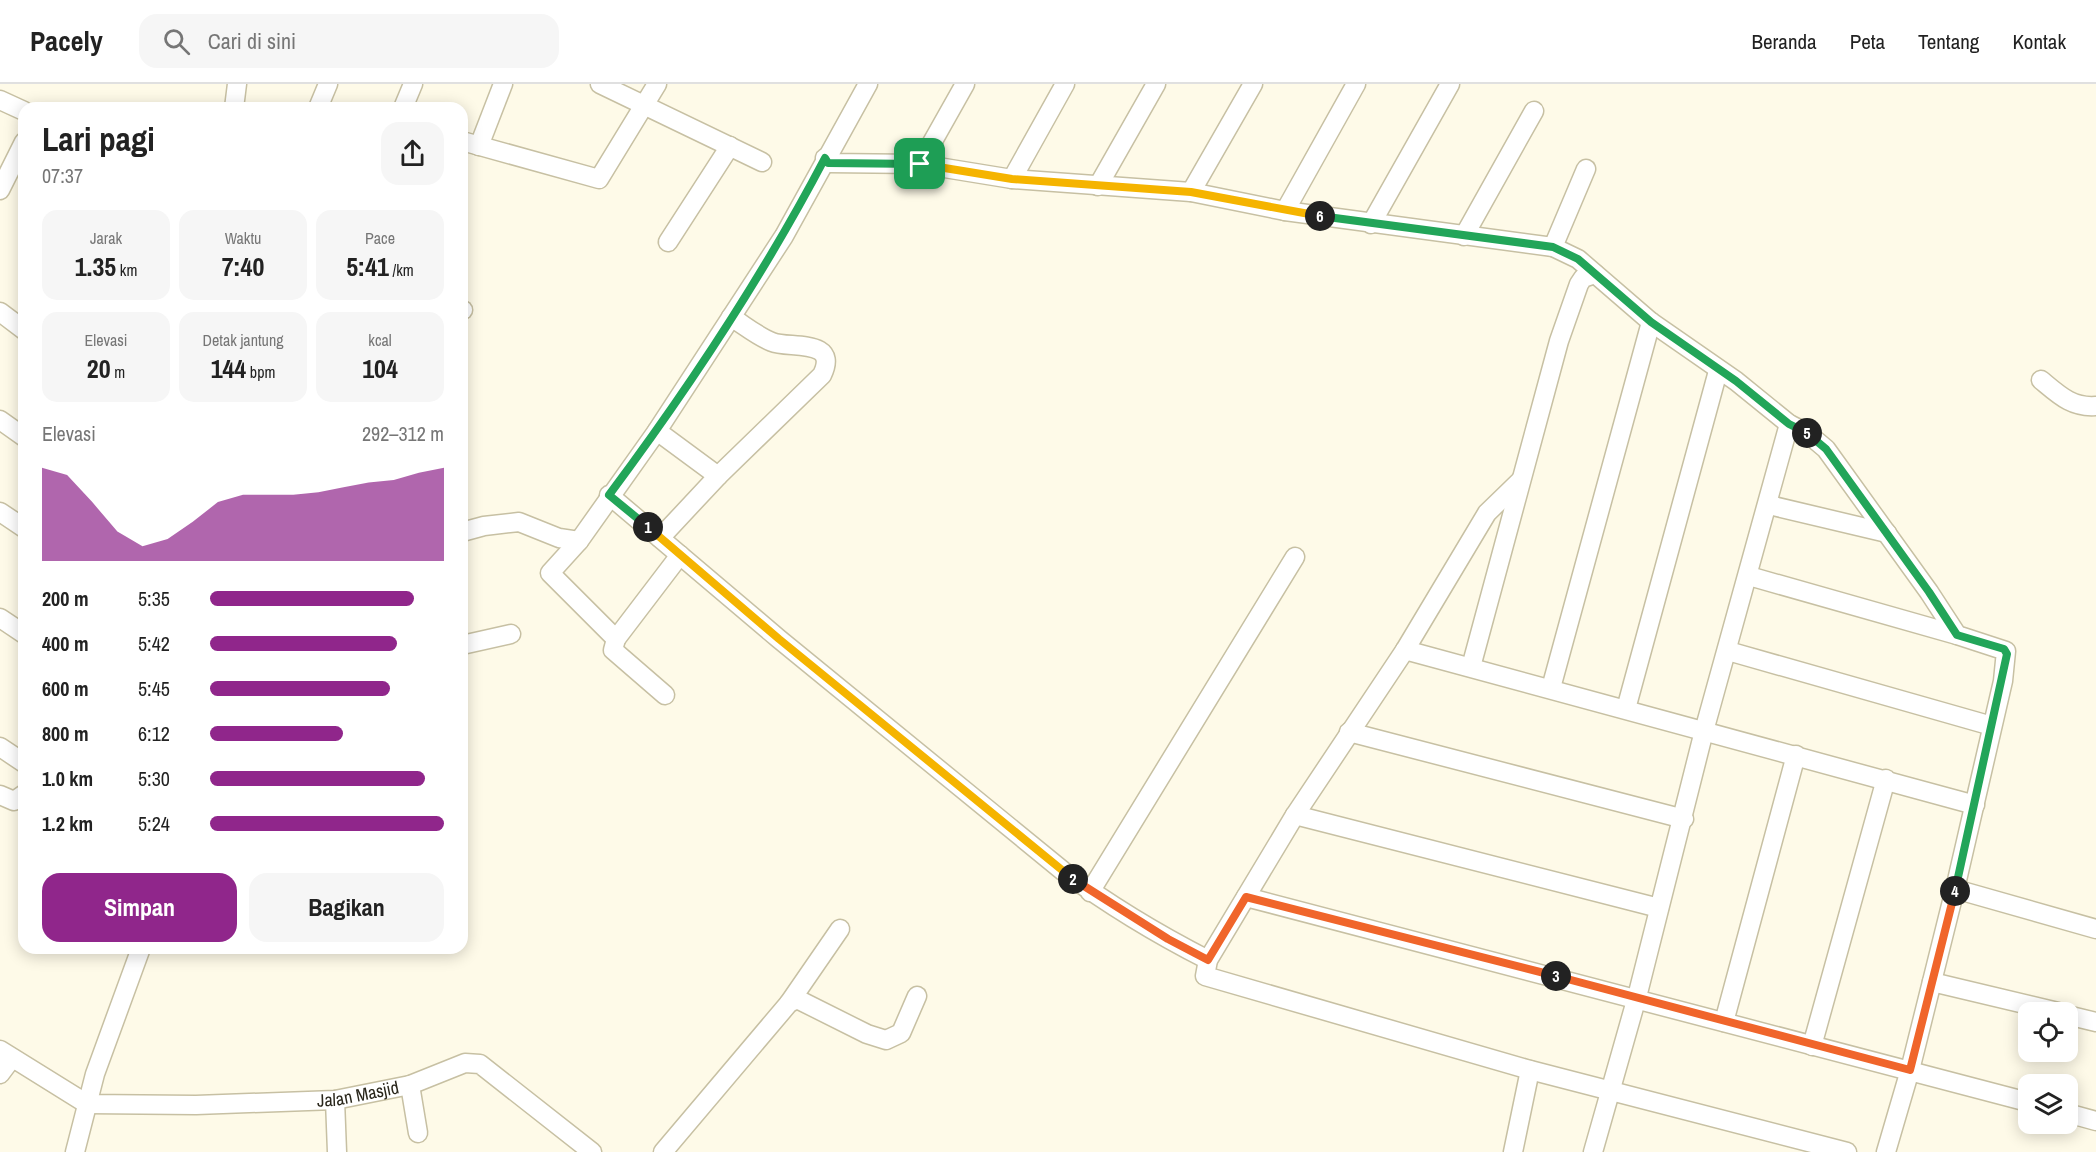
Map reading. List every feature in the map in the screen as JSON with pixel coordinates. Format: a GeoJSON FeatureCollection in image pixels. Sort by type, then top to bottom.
{"type":"FeatureCollection","features":[{"type":"Feature","properties":{"kind":"street"},"geometry":{"type":"LineString","coordinates":[[235,102],[237,84]]}},
{"type":"Feature","properties":{"kind":"street"},"geometry":{"type":"LineString","coordinates":[[320,102],[328,84]]}},
{"type":"Feature","properties":{"kind":"street"},"geometry":{"type":"LineString","coordinates":[[405,102],[412,84]]}},
{"type":"Feature","properties":{"kind":"street"},"geometry":{"type":"LineString","coordinates":[[503,84],[471,144],[599,179],[657,84]]}},
{"type":"Feature","properties":{"kind":"street"},"geometry":{"type":"LineString","coordinates":[[600,84],[762,162]]}},
{"type":"Feature","properties":{"kind":"street"},"geometry":{"type":"LineString","coordinates":[[616,639],[550,573],[579,540],[657,431],[784,236],[825,158],[868,84]]}},
{"type":"Feature","properties":{"kind":"street"},"geometry":{"type":"LineString","coordinates":[[920,164],[965,84]]}},
{"type":"Feature","properties":{"kind":"street"},"geometry":{"type":"LineString","coordinates":[[1012,179],[1065,84]]}},
{"type":"Feature","properties":{"kind":"street"},"geometry":{"type":"LineString","coordinates":[[1098,186],[1156,84]]}},
{"type":"Feature","properties":{"kind":"street"},"geometry":{"type":"LineString","coordinates":[[1191,192],[1253,84]]}},
{"type":"Feature","properties":{"kind":"street"},"geometry":{"type":"LineString","coordinates":[[1285,211],[1356,84]]}},
{"type":"Feature","properties":{"kind":"street"},"geometry":{"type":"LineString","coordinates":[[1371,224],[1450,84]]}},
{"type":"Feature","properties":{"kind":"street"},"geometry":{"type":"LineString","coordinates":[[0,100],[18,108]]}},
{"type":"Feature","properties":{"kind":"street"},"geometry":{"type":"LineString","coordinates":[[1464,236],[1534,111]]}},
{"type":"Feature","properties":{"kind":"street"},"geometry":{"type":"LineString","coordinates":[[668,242],[730,146]]}},
{"type":"Feature","properties":{"kind":"street"},"geometry":{"type":"LineString","coordinates":[[0,190],[18,154]]}},
{"type":"Feature","properties":{"kind":"street"},"geometry":{"type":"LineString","coordinates":[[825,158],[828,163],[920,164],[1012,179],[1191,192],[1285,211],[1553,247],[1578,259],[1651,322],[1736,381],[1789,424],[1807,433],[1826,449],[1957,635]]}},
{"type":"Feature","properties":{"kind":"street"},"geometry":{"type":"LineString","coordinates":[[1553,247],[1586,169]]}},
{"type":"Feature","properties":{"kind":"street"},"geometry":{"type":"LineString","coordinates":[[1471,667],[1559,341],[1583,278],[1595,274]]}},
{"type":"Feature","properties":{"kind":"street"},"geometry":{"type":"LineString","coordinates":[[0,312],[18,326]]}},
{"type":"Feature","properties":{"kind":"street"},"geometry":{"type":"LineString","coordinates":[[660,537],[825,370],[826,359],[820,351],[794,344],[771,342],[731,317]]}},
{"type":"Feature","properties":{"kind":"street"},"geometry":{"type":"LineString","coordinates":[[1551,688],[1651,322]]}},
{"type":"Feature","properties":{"kind":"street"},"geometry":{"type":"LineString","coordinates":[[1626,709],[1718,370]]}},
{"type":"Feature","properties":{"kind":"street"},"geometry":{"type":"LineString","coordinates":[[2041,380],[2069,403],[2084,407],[2096,406]]}},
{"type":"Feature","properties":{"kind":"street"},"geometry":{"type":"LineString","coordinates":[[0,420],[18,433]]}},
{"type":"Feature","properties":{"kind":"street"},"geometry":{"type":"LineString","coordinates":[[1593,1152],[1684,819],[1704,731],[1749,576],[1789,424]]}},
{"type":"Feature","properties":{"kind":"street"},"geometry":{"type":"LineString","coordinates":[[657,431],[718,476]]}},
{"type":"Feature","properties":{"kind":"street"},"geometry":{"type":"LineString","coordinates":[[1520,481],[1487,513],[1405,650],[1295,815],[1208,960],[1204,974],[1207,979],[1530,1070],[1847,1152]]}},
{"type":"Feature","properties":{"kind":"street"},"geometry":{"type":"LineString","coordinates":[[609,495],[779,639],[1090,892],[1208,960]]}},
{"type":"Feature","properties":{"kind":"street"},"geometry":{"type":"LineString","coordinates":[[1768,505],[1887,533]]}},
{"type":"Feature","properties":{"kind":"street"},"geometry":{"type":"LineString","coordinates":[[0,512],[18,524]]}},
{"type":"Feature","properties":{"kind":"street"},"geometry":{"type":"LineString","coordinates":[[468,530],[519,522],[560,538],[579,540]]}},
{"type":"Feature","properties":{"kind":"street"},"geometry":{"type":"LineString","coordinates":[[665,695],[613,650],[616,639],[680,555]]}},
{"type":"Feature","properties":{"kind":"street"},"geometry":{"type":"LineString","coordinates":[[1090,892],[1295,557]]}},
{"type":"Feature","properties":{"kind":"street"},"geometry":{"type":"LineString","coordinates":[[1749,576],[2004,649],[2007,654],[1955,889],[1910,1070],[1886,1152]]}},
{"type":"Feature","properties":{"kind":"street"},"geometry":{"type":"LineString","coordinates":[[0,618],[18,629]]}},
{"type":"Feature","properties":{"kind":"street"},"geometry":{"type":"LineString","coordinates":[[468,644],[511,634]]}},
{"type":"Feature","properties":{"kind":"street"},"geometry":{"type":"LineString","coordinates":[[1405,650],[1975,805]]}},
{"type":"Feature","properties":{"kind":"street"},"geometry":{"type":"LineString","coordinates":[[1728,651],[1992,726]]}},
{"type":"Feature","properties":{"kind":"street"},"geometry":{"type":"LineString","coordinates":[[1349,732],[1684,819]]}},
{"type":"Feature","properties":{"kind":"street"},"geometry":{"type":"LineString","coordinates":[[0,747],[18,759]]}},
{"type":"Feature","properties":{"kind":"street"},"geometry":{"type":"LineString","coordinates":[[1724,1022],[1796,755]]}},
{"type":"Feature","properties":{"kind":"street"},"geometry":{"type":"LineString","coordinates":[[1812,1046],[1886,779]]}},
{"type":"Feature","properties":{"kind":"street"},"geometry":{"type":"LineString","coordinates":[[0,795],[14,801],[18,798]]}},
{"type":"Feature","properties":{"kind":"street"},"geometry":{"type":"LineString","coordinates":[[1295,815],[1659,908]]}},
{"type":"Feature","properties":{"kind":"street"},"geometry":{"type":"LineString","coordinates":[[1955,889],[2096,928]]}},
{"type":"Feature","properties":{"kind":"street"},"geometry":{"type":"LineString","coordinates":[[1246,897],[1637,997],[1812,1046],[2018,1099]]}},
{"type":"Feature","properties":{"kind":"street"},"geometry":{"type":"LineString","coordinates":[[663,1152],[789,1003],[840,929]]}},
{"type":"Feature","properties":{"kind":"street"},"geometry":{"type":"LineString","coordinates":[[75,1152],[95,1074],[139,954]]}},
{"type":"Feature","properties":{"kind":"street"},"geometry":{"type":"LineString","coordinates":[[1932,982],[2018,1002]]}},
{"type":"Feature","properties":{"kind":"street"},"geometry":{"type":"LineString","coordinates":[[789,1003],[797,999],[867,1034],[886,1040],[901,1033],[917,996]]}},
{"type":"Feature","properties":{"kind":"street"},"geometry":{"type":"LineString","coordinates":[[2078,1018],[2096,1022]]}},
{"type":"Feature","properties":{"kind":"street"},"geometry":{"type":"LineString","coordinates":[[0,1074],[6,1054],[87,1104]]}},
{"type":"Feature","properties":{"kind":"street","name":"Jalan Masjid"},"geometry":{"type":"LineString","coordinates":[[87,1104],[196,1105],[335,1101],[410,1085],[465,1063],[480,1064],[592,1152]]}},
{"type":"Feature","properties":{"kind":"street"},"geometry":{"type":"LineString","coordinates":[[1518,1150],[1530,1070]]}},
{"type":"Feature","properties":{"kind":"street"},"geometry":{"type":"LineString","coordinates":[[410,1085],[418,1133]]}},
{"type":"Feature","properties":{"kind":"street"},"geometry":{"type":"LineString","coordinates":[[335,1101],[337,1152]]}},
{"type":"Feature","properties":{"kind":"street"},"geometry":{"type":"LineString","coordinates":[[2078,1116],[2096,1121]]}},
{"type":"Feature","properties":{"kind":"route"},"geometry":{"type":"LineString","coordinates":[[825,158],[828,163],[920,164],[1012,179],[1191,192],[1285,211],[1553,247],[1578,259],[1651,322],[1736,381],[1789,424],[1816,439],[1826,449],[1929,592],[1957,635],[2004,649],[2007,654],[1975,805],[1910,1070],[1812,1046],[1637,997],[1246,897],[1208,960],[1090,892],[779,639],[609,495],[657,431],[784,236],[825,158]]}}]}
